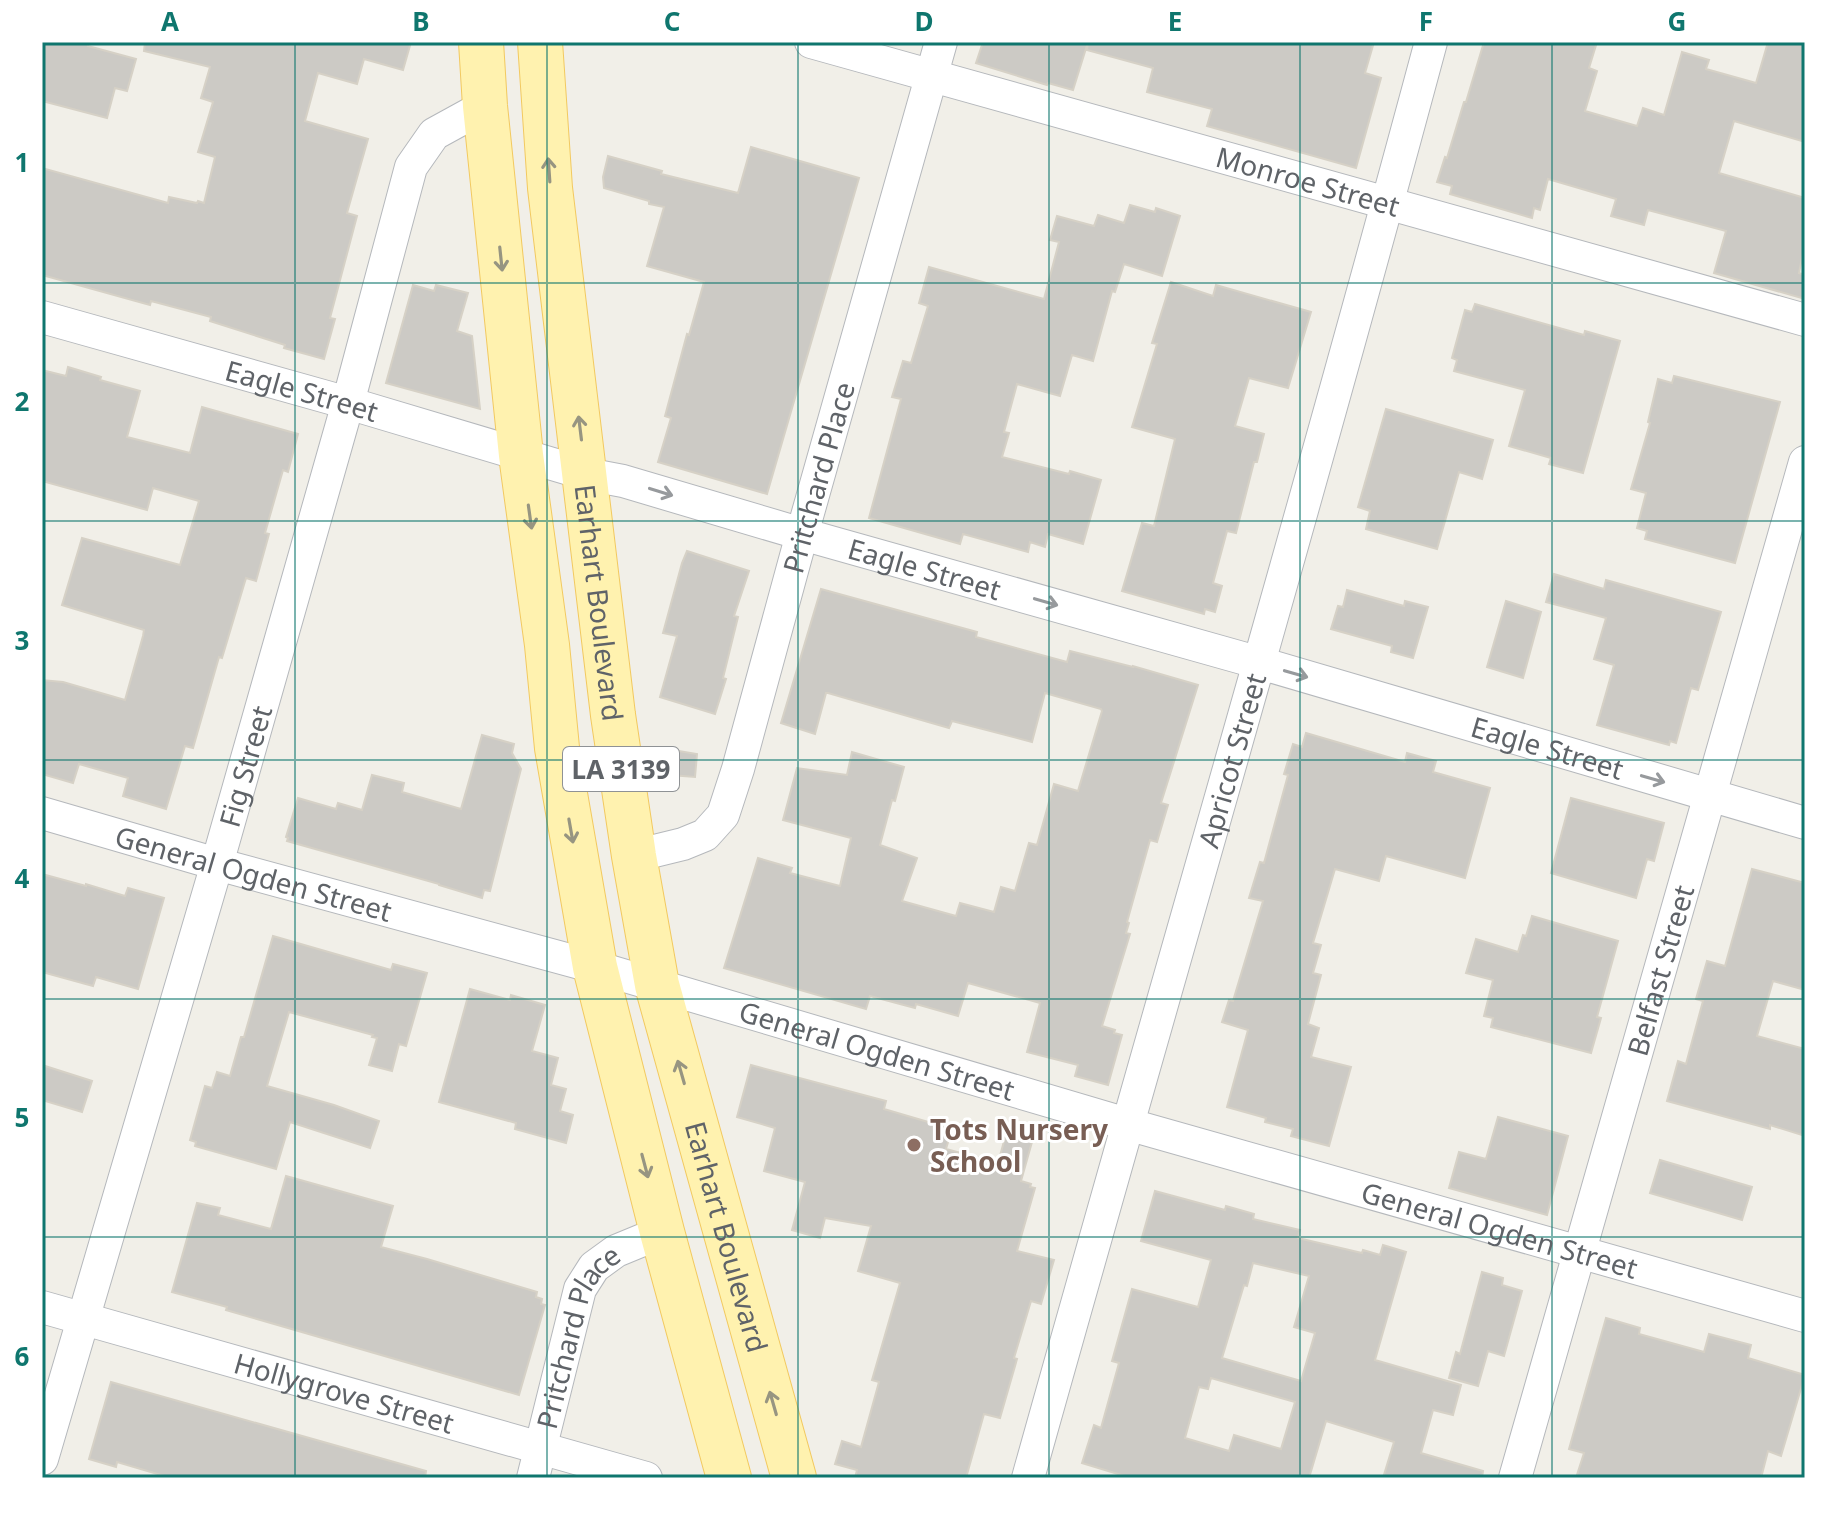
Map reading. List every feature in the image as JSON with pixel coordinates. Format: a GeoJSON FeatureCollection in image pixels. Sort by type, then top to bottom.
{"type":"FeatureCollection","features":[{"type":"Feature","properties":{"kind":"main road","name":"LA 3139"},"geometry":{"type":"LineString","coordinates":[[481,42],[521,455],[547,645],[557,748],[595,967],[662,1232],[729,1478]]}},
{"type":"Feature","properties":{"kind":"main road","name":"Earhart Boulevard"},"geometry":{"type":"LineString","coordinates":[[540,42],[550,188],[613,715],[634,856],[657,985],[794,1478]]}},
{"type":"Feature","properties":{"kind":"street","name":"Monroe Street"},"geometry":{"type":"LineString","coordinates":[[811,42],[1805,320]]}},
{"type":"Feature","properties":{"kind":"street","name":"Pritchard Place"},"geometry":{"type":"LineString","coordinates":[[634,856],[705,835],[723,815],[941,42]]}},
{"type":"Feature","properties":{"kind":"street","name":"Apricot Street"},"geometry":{"type":"LineString","coordinates":[[1028,1478],[1260,663],[1431,42]]}},
{"type":"Feature","properties":{"kind":"street","name":"Fig Street"},"geometry":{"type":"LineString","coordinates":[[42,1459],[217,864],[348,403],[411,167],[434,134],[485,106]]}},
{"type":"Feature","properties":{"kind":"street","name":"Eagle Street"},"geometry":{"type":"LineString","coordinates":[[42,317],[1260,663],[1805,823]]}},
{"type":"Feature","properties":{"kind":"street","name":"Belfast Street"},"geometry":{"type":"LineString","coordinates":[[1515,1478],[1805,462]]}},
{"type":"Feature","properties":{"kind":"street","name":"General Ogden Street"},"geometry":{"type":"LineString","coordinates":[[42,813],[595,967],[1127,1124],[1805,1316]]}},
{"type":"Feature","properties":{"kind":"street","name":"Pritchard Place"},"geometry":{"type":"LineString","coordinates":[[538,1464],[580,1289],[594,1267],[616,1251],[662,1232]]}},
{"type":"Feature","properties":{"kind":"street","name":"Hollygrove Street"},"geometry":{"type":"LineString","coordinates":[[42,1307],[538,1464],[646,1478]]}},
{"type":"Feature","properties":{"kind":"building"},"geometry":{"type":"Polygon","coordinates":[[[42,42],[89,42],[88,46],[136,59],[127,91],[115,88],[107,118],[42,101],[42,42]]]}},
{"type":"Feature","properties":{"kind":"building"},"geometry":{"type":"Polygon","coordinates":[[[145,42],[411,42],[403,70],[364,59],[357,84],[318,73],[305,121],[368,139],[347,213],[357,216],[330,318],[335,319],[324,359],[210,321],[211,317],[151,301],[150,305],[42,275],[42,168],[168,203],[169,197],[204,203],[215,157],[198,152],[213,102],[201,98],[210,67],[144,51],[145,42]]]}},
{"type":"Feature","properties":{"kind":"building"},"geometry":{"type":"Polygon","coordinates":[[[983,42],[1088,42],[1073,90],[976,63],[983,42]]]}},
{"type":"Feature","properties":{"kind":"building"},"geometry":{"type":"Polygon","coordinates":[[[1088,42],[1374,42],[1365,73],[1381,78],[1356,168],[1207,126],[1212,109],[1147,92],[1153,68],[1087,50],[1088,42]]]}},
{"type":"Feature","properties":{"kind":"building"},"geometry":{"type":"Polygon","coordinates":[[[1484,42],[1597,42],[1589,68],[1597,71],[1585,111],[1637,126],[1643,108],[1664,115],[1682,52],[1709,60],[1706,69],[1756,83],[1768,42],[1805,42],[1805,142],[1734,121],[1719,173],[1805,198],[1805,243],[1799,273],[1805,275],[1805,299],[1714,273],[1726,231],[1648,210],[1644,225],[1611,216],[1616,199],[1548,179],[1540,210],[1534,208],[1532,218],[1450,194],[1452,186],[1437,182],[1484,42]]]}},
{"type":"Feature","properties":{"kind":"building"},"geometry":{"type":"Polygon","coordinates":[[[751,147],[859,178],[767,494],[658,462],[671,418],[665,416],[704,282],[647,266],[664,207],[604,188],[603,177],[608,156],[662,171],[661,174],[738,193],[751,147]]]}},
{"type":"Feature","properties":{"kind":"building"},"geometry":{"type":"Polygon","coordinates":[[[1130,205],[1155,212],[1156,208],[1180,216],[1162,276],[1124,264],[1115,292],[1112,291],[1093,361],[1072,355],[1060,396],[1017,384],[1004,432],[1009,433],[1002,457],[1101,480],[1083,544],[1048,534],[1045,547],[1030,542],[1028,552],[963,534],[960,544],[869,518],[901,399],[892,397],[903,361],[911,363],[928,306],[919,303],[929,267],[1044,299],[1059,242],[1050,240],[1057,216],[1094,226],[1098,215],[1124,223],[1130,205]]]}},
{"type":"Feature","properties":{"kind":"building"},"geometry":{"type":"Polygon","coordinates":[[[1171,282],[1213,296],[1216,285],[1311,312],[1288,388],[1249,378],[1235,426],[1264,434],[1236,533],[1227,531],[1213,583],[1222,586],[1215,612],[1205,609],[1204,614],[1122,591],[1142,523],[1154,526],[1175,439],[1132,427],[1157,344],[1152,343],[1171,282]]]}},
{"type":"Feature","properties":{"kind":"building"},"geometry":{"type":"Polygon","coordinates":[[[413,285],[434,291],[436,285],[468,293],[457,331],[472,336],[480,409],[386,383],[413,285]]]}},
{"type":"Feature","properties":{"kind":"building"},"geometry":{"type":"Polygon","coordinates":[[[1475,304],[1584,335],[1585,331],[1620,341],[1583,473],[1549,464],[1551,458],[1509,446],[1525,390],[1454,371],[1457,360],[1452,358],[1465,310],[1472,312],[1475,304]]]}},
{"type":"Feature","properties":{"kind":"building"},"geometry":{"type":"Polygon","coordinates":[[[68,367],[140,391],[127,437],[190,453],[202,407],[298,434],[288,472],[283,470],[265,533],[269,534],[256,581],[246,578],[193,748],[185,746],[166,809],[123,796],[128,778],[79,764],[73,783],[42,774],[42,680],[63,682],[125,700],[143,636],[144,630],[62,605],[82,538],[180,565],[199,501],[153,488],[147,510],[42,481],[42,370],[66,376],[68,367]]]}},
{"type":"Feature","properties":{"kind":"building"},"geometry":{"type":"Polygon","coordinates":[[[1674,376],[1780,402],[1735,563],[1645,539],[1647,531],[1637,528],[1646,493],[1631,489],[1650,423],[1658,379],[1672,383],[1674,376]]]}},
{"type":"Feature","properties":{"kind":"building"},"geometry":{"type":"Polygon","coordinates":[[[1386,409],[1493,440],[1482,479],[1459,472],[1437,549],[1366,529],[1370,511],[1358,507],[1386,409]]]}},
{"type":"Feature","properties":{"kind":"building"},"geometry":{"type":"Polygon","coordinates":[[[687,551],[749,571],[734,616],[738,617],[723,678],[726,679],[715,714],[660,697],[677,636],[663,633],[687,551]]]}},
{"type":"Feature","properties":{"kind":"building"},"geometry":{"type":"Polygon","coordinates":[[[1554,574],[1604,589],[1606,580],[1721,612],[1698,690],[1691,688],[1676,743],[1670,741],[1669,745],[1597,725],[1614,665],[1594,659],[1606,618],[1546,602],[1554,574]]]}},
{"type":"Feature","properties":{"kind":"building"},"geometry":{"type":"Polygon","coordinates":[[[821,589],[977,632],[976,637],[1067,662],[1070,651],[1198,685],[1161,803],[1168,805],[1157,842],[1150,840],[1127,922],[1126,933],[1130,934],[1102,1026],[1122,1035],[1108,1085],[1075,1076],[1078,1065],[1027,1052],[1040,1003],[968,983],[958,1016],[870,996],[866,1009],[724,968],[758,858],[792,868],[790,873],[840,886],[851,838],[783,820],[797,768],[847,775],[852,752],[904,767],[880,845],[917,858],[902,901],[956,916],[960,903],[994,912],[1001,887],[1015,891],[1029,843],[1037,845],[1054,784],[1078,791],[1102,711],[1045,693],[1032,742],[952,721],[949,728],[828,693],[815,734],[781,723],[821,589]]]}},
{"type":"Feature","properties":{"kind":"building"},"geometry":{"type":"Polygon","coordinates":[[[1347,590],[1404,606],[1405,601],[1428,607],[1413,658],[1391,652],[1392,646],[1331,629],[1338,606],[1343,607],[1347,590]]]}},
{"type":"Feature","properties":{"kind":"building"},"geometry":{"type":"Polygon","coordinates":[[[1506,601],[1541,612],[1523,678],[1487,667],[1506,601]]]}},
{"type":"Feature","properties":{"kind":"building"},"geometry":{"type":"Polygon","coordinates":[[[1306,733],[1405,762],[1407,753],[1436,761],[1433,772],[1490,788],[1465,878],[1386,856],[1379,881],[1335,869],[1313,943],[1321,945],[1313,973],[1321,975],[1308,1024],[1319,1028],[1311,1057],[1351,1067],[1329,1146],[1291,1136],[1293,1129],[1227,1107],[1248,1030],[1222,1022],[1229,1000],[1233,1001],[1263,901],[1249,898],[1260,862],[1264,863],[1288,775],[1284,774],[1293,744],[1302,747],[1306,733]]]}},
{"type":"Feature","properties":{"kind":"building"},"geometry":{"type":"Polygon","coordinates":[[[482,735],[514,744],[512,753],[521,769],[490,891],[484,890],[482,898],[287,841],[298,798],[336,809],[338,803],[362,810],[372,775],[404,783],[402,792],[461,809],[482,735]]]}},
{"type":"Feature","properties":{"kind":"building"},"geometry":{"type":"Polygon","coordinates":[[[667,749],[697,754],[695,777],[670,775],[667,749]]]}},
{"type":"Feature","properties":{"kind":"building"},"geometry":{"type":"Polygon","coordinates":[[[1571,798],[1664,823],[1654,861],[1647,859],[1636,898],[1551,873],[1571,798]]]}},
{"type":"Feature","properties":{"kind":"building"},"geometry":{"type":"Polygon","coordinates":[[[1752,869],[1805,883],[1805,990],[1773,981],[1757,1036],[1805,1049],[1805,1136],[1667,1101],[1678,1061],[1686,1064],[1703,1001],[1696,999],[1707,961],[1725,966],[1752,869]]]}},
{"type":"Feature","properties":{"kind":"building"},"geometry":{"type":"Polygon","coordinates":[[[42,874],[125,896],[128,888],[164,898],[138,989],[96,977],[93,986],[42,972],[42,874]]]}},
{"type":"Feature","properties":{"kind":"building"},"geometry":{"type":"Polygon","coordinates":[[[1532,916],[1618,941],[1597,1017],[1601,1018],[1591,1053],[1491,1027],[1493,1018],[1484,1016],[1493,980],[1466,973],[1476,939],[1518,952],[1532,916]]]}},
{"type":"Feature","properties":{"kind":"building"},"geometry":{"type":"Polygon","coordinates":[[[273,936],[391,970],[393,964],[427,973],[406,1046],[399,1044],[392,1071],[369,1065],[377,1038],[373,1035],[289,1012],[267,1086],[379,1121],[370,1148],[290,1122],[276,1169],[195,1146],[196,1142],[190,1140],[205,1086],[212,1088],[217,1072],[230,1076],[273,936]]]}},
{"type":"Feature","properties":{"kind":"building"},"geometry":{"type":"Polygon","coordinates":[[[470,989],[510,1000],[511,995],[545,1005],[532,1051],[558,1058],[551,1085],[566,1089],[560,1111],[573,1115],[566,1143],[515,1129],[516,1123],[439,1102],[470,989]]]}},
{"type":"Feature","properties":{"kind":"building"},"geometry":{"type":"Polygon","coordinates":[[[42,1065],[92,1081],[82,1112],[42,1100],[42,1065]]]}},
{"type":"Feature","properties":{"kind":"building"},"geometry":{"type":"Polygon","coordinates":[[[751,1065],[886,1101],[884,1109],[952,1129],[946,1149],[998,1163],[1006,1134],[1032,1142],[1021,1181],[1035,1188],[1017,1251],[1054,1260],[1041,1304],[1031,1301],[1000,1418],[984,1414],[966,1478],[855,1478],[857,1470],[835,1464],[842,1441],[861,1447],[879,1382],[872,1380],[900,1283],[858,1271],[871,1226],[825,1218],[820,1238],[792,1230],[805,1182],[764,1171],[775,1128],[737,1117],[751,1065]]]}},
{"type":"Feature","properties":{"kind":"building"},"geometry":{"type":"Polygon","coordinates":[[[1498,1117],[1568,1136],[1547,1215],[1449,1188],[1459,1152],[1486,1159],[1498,1117]]]}},
{"type":"Feature","properties":{"kind":"building"},"geometry":{"type":"Polygon","coordinates":[[[1660,1160],[1752,1187],[1742,1220],[1650,1193],[1660,1160]]]}},
{"type":"Feature","properties":{"kind":"building"},"geometry":{"type":"Polygon","coordinates":[[[286,1176],[393,1206],[381,1247],[537,1292],[536,1297],[542,1299],[541,1304],[545,1305],[519,1395],[172,1292],[197,1203],[220,1208],[218,1215],[271,1229],[286,1176]]]}},
{"type":"Feature","properties":{"kind":"building"},"geometry":{"type":"Polygon","coordinates":[[[1155,1191],[1225,1210],[1226,1206],[1254,1214],[1253,1219],[1300,1230],[1298,1238],[1362,1253],[1363,1250],[1380,1255],[1383,1245],[1406,1252],[1375,1360],[1461,1385],[1453,1415],[1433,1410],[1421,1453],[1483,1471],[1482,1478],[1383,1478],[1394,1442],[1326,1421],[1309,1478],[1131,1478],[1082,1463],[1094,1425],[1101,1428],[1119,1363],[1112,1361],[1132,1289],[1198,1307],[1211,1260],[1141,1241],[1155,1191]],[[1253,1263],[1222,1358],[1301,1381],[1315,1333],[1294,1327],[1309,1276],[1253,1263]],[[1211,1378],[1208,1389],[1199,1387],[1185,1438],[1229,1451],[1234,1435],[1281,1449],[1295,1402],[1211,1378]]]}},
{"type":"Feature","properties":{"kind":"building"},"geometry":{"type":"Polygon","coordinates":[[[1482,1272],[1503,1278],[1502,1285],[1522,1291],[1504,1356],[1488,1351],[1478,1386],[1449,1378],[1456,1352],[1460,1354],[1482,1272]]]}},
{"type":"Feature","properties":{"kind":"building"},"geometry":{"type":"Polygon","coordinates":[[[1606,1318],[1640,1328],[1639,1334],[1704,1352],[1709,1334],[1751,1345],[1748,1358],[1805,1375],[1781,1456],[1768,1451],[1761,1478],[1576,1478],[1584,1453],[1569,1449],[1606,1318]]]}},
{"type":"Feature","properties":{"kind":"building"},"geometry":{"type":"Polygon","coordinates":[[[111,1382],[426,1471],[425,1478],[171,1478],[117,1462],[116,1467],[89,1459],[111,1382]]]}},
{"type":"Feature","properties":{"kind":"place","name":"Tots Nursery School"},"geometry":{"type":"Point","coordinates":[914,1145]}}]}
